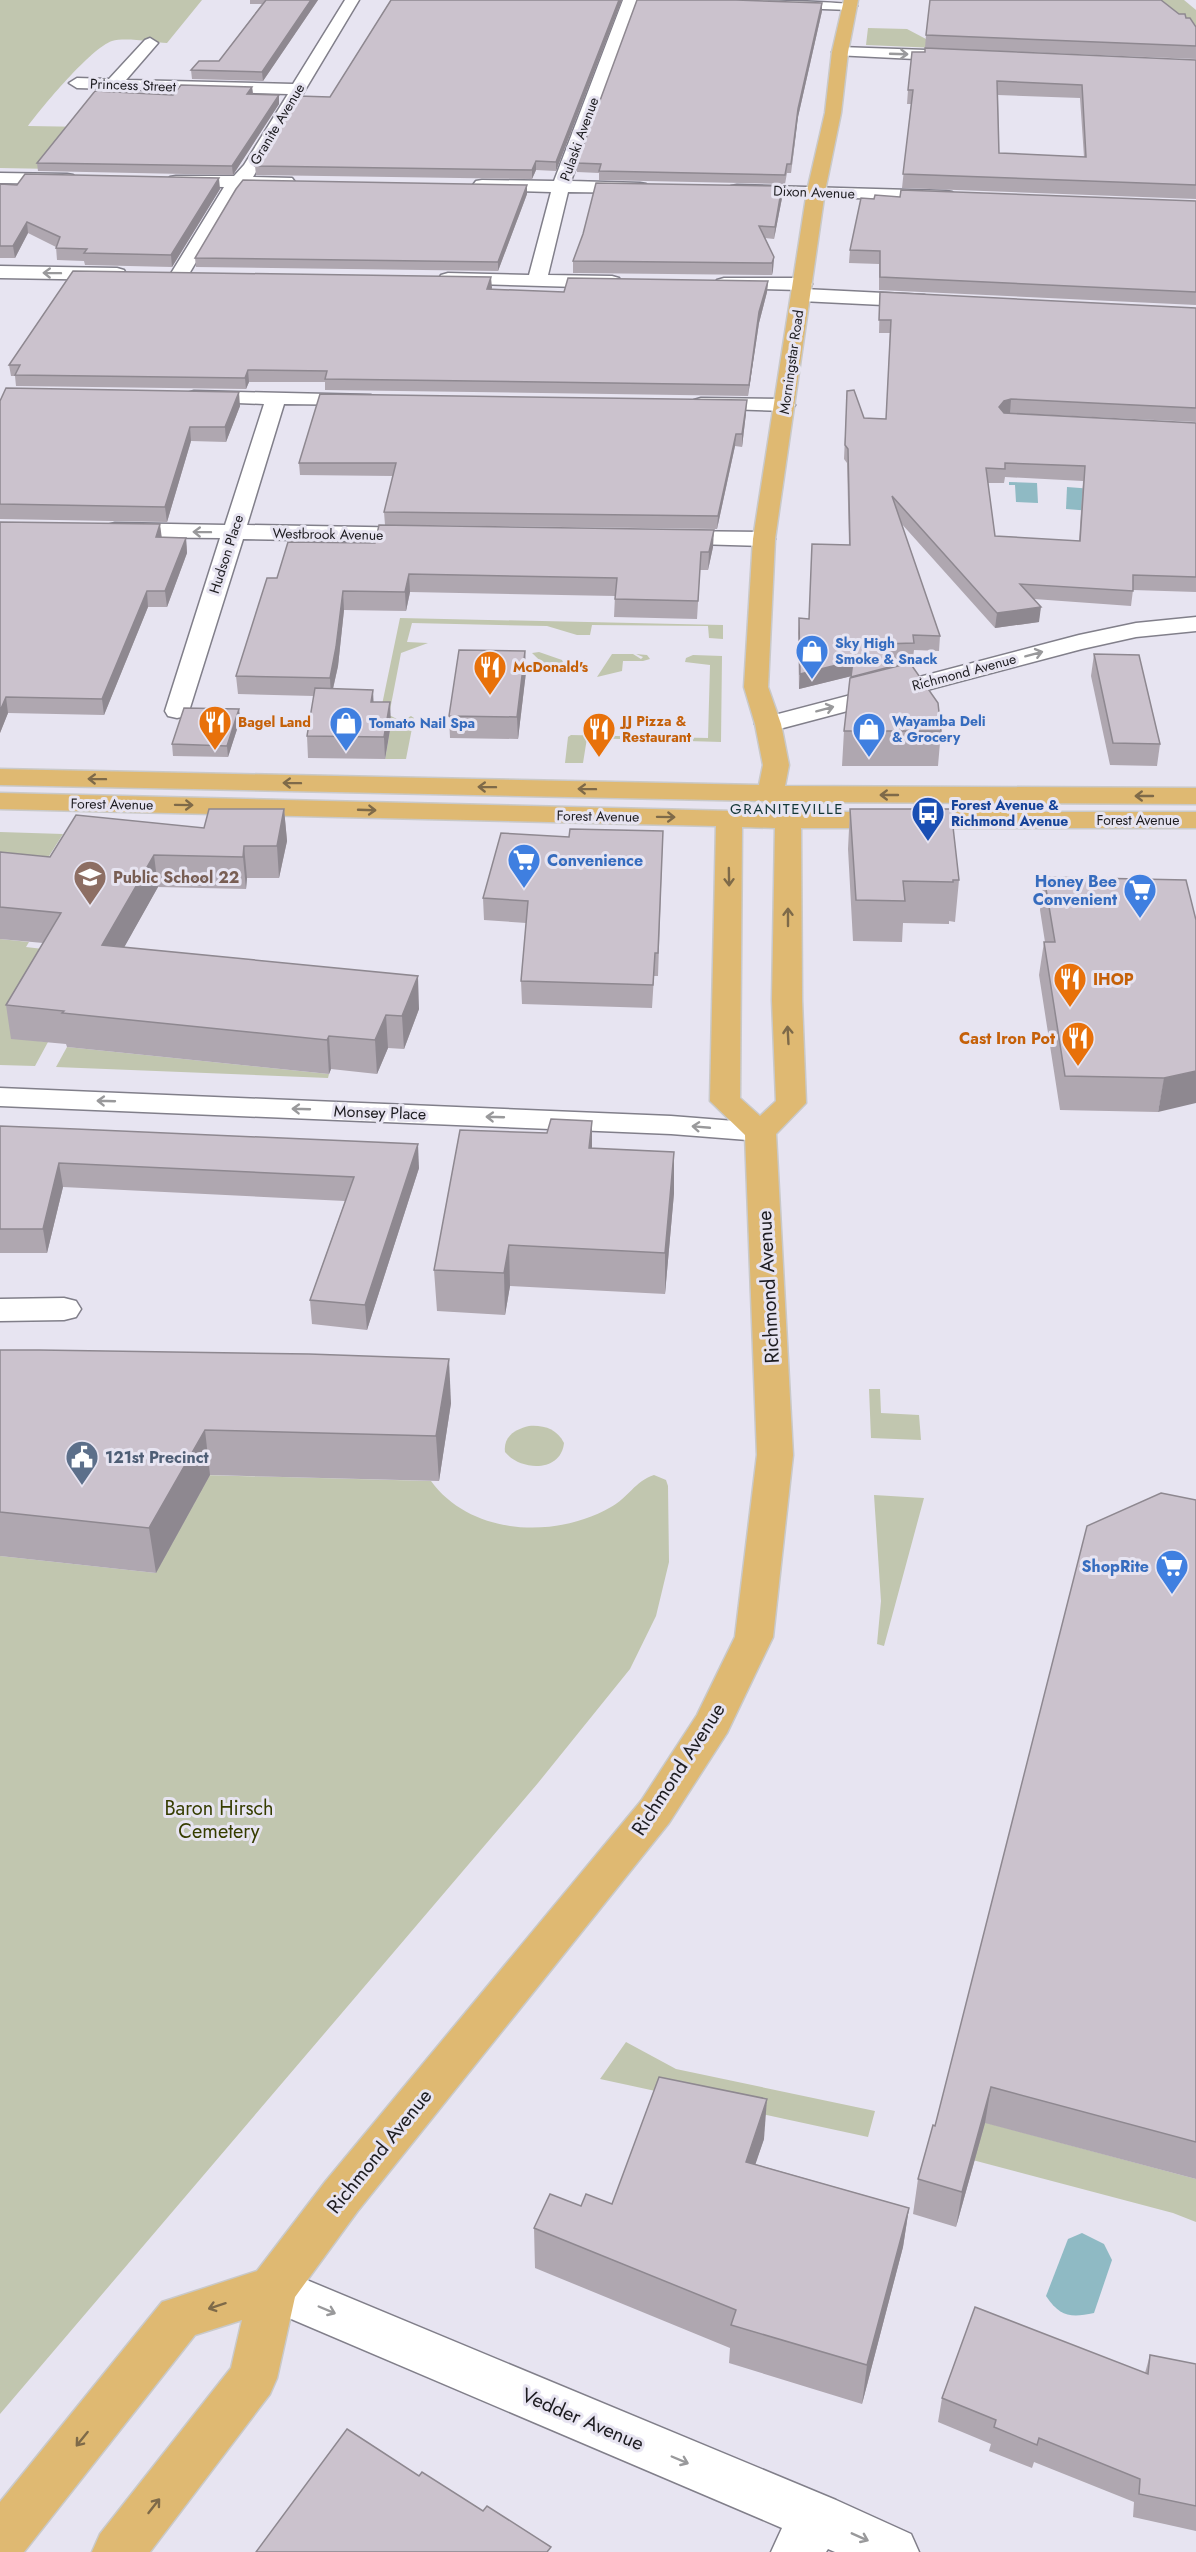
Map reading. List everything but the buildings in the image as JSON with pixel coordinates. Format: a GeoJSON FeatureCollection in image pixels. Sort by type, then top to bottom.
{"type":"FeatureCollection","features":[{"type":"Feature","properties":{"kind":"main road","name":"Morningstar Road"},"geometry":{"type":"LineString","coordinates":[[768,724],[756,687],[764,539],[816,191],[833,112],[840,52],[851,3]]}},
{"type":"Feature","properties":{"kind":"main road"},"geometry":{"type":"LineString","coordinates":[[768,724],[776,765],[771,793],[788,820],[786,1000],[791,1103],[760,1132],[725,1101],[729,818],[771,793]]}},
{"type":"Feature","properties":{"kind":"main road","name":"Forest Avenue"},"geometry":{"type":"LineString","coordinates":[[0,777],[771,793],[1196,796]]}},
{"type":"Feature","properties":{"kind":"main road","name":"Forest Avenue"},"geometry":{"type":"LineString","coordinates":[[0,801],[788,820],[1196,820]]}},
{"type":"Feature","properties":{"kind":"main road","name":"Richmond Avenue"},"geometry":{"type":"LineString","coordinates":[[118,2552],[253,2378],[273,2288],[341,2198],[655,1812],[713,1722],[754,1637],[775,1455],[760,1132]]}},
{"type":"Feature","properties":{"kind":"main road"},"geometry":{"type":"LineString","coordinates":[[0,2542],[179,2319],[273,2288]]}},
{"type":"Feature","properties":{"kind":"street","name":"Granite Avenue"},"geometry":{"type":"LineString","coordinates":[[179,275],[228,193],[251,168],[352,0]]}},
{"type":"Feature","properties":{"kind":"street","name":"Pulaski Avenue"},"geometry":{"type":"LineString","coordinates":[[537,281],[561,186],[630,0]]}},
{"type":"Feature","properties":{"kind":"street"},"geometry":{"type":"LineString","coordinates":[[688,0],[851,3]]}},
{"type":"Feature","properties":{"kind":"street"},"geometry":{"type":"LineString","coordinates":[[112,84],[150,43]]}},
{"type":"Feature","properties":{"kind":"street"},"geometry":{"type":"LineString","coordinates":[[840,52],[969,56]]}},
{"type":"Feature","properties":{"kind":"street","name":"Princess Street"},"geometry":{"type":"LineString","coordinates":[[77,83],[298,89]]}},
{"type":"Feature","properties":{"kind":"street"},"geometry":{"type":"LineString","coordinates":[[0,178],[87,180]]}},
{"type":"Feature","properties":{"kind":"street"},"geometry":{"type":"LineString","coordinates":[[157,180],[298,182]]}},
{"type":"Feature","properties":{"kind":"street"},"geometry":{"type":"LineString","coordinates":[[466,185],[657,188]]}},
{"type":"Feature","properties":{"kind":"street","name":"Dixon Avenue"},"geometry":{"type":"LineString","coordinates":[[717,189],[964,197]]}},
{"type":"Feature","properties":{"kind":"street"},"geometry":{"type":"LineString","coordinates":[[0,272],[131,274]]}},
{"type":"Feature","properties":{"kind":"street"},"geometry":{"type":"LineString","coordinates":[[155,274],[203,275]]}},
{"type":"Feature","properties":{"kind":"street"},"geometry":{"type":"LineString","coordinates":[[429,279],[632,283]]}},
{"type":"Feature","properties":{"kind":"street"},"geometry":{"type":"LineString","coordinates":[[701,283],[938,301]]}},
{"type":"Feature","properties":{"kind":"street"},"geometry":{"type":"LineString","coordinates":[[180,396],[383,399]]}},
{"type":"Feature","properties":{"kind":"street","name":"Hudson Place"},"geometry":{"type":"LineString","coordinates":[[177,711],[276,398]]}},
{"type":"Feature","properties":{"kind":"street"},"geometry":{"type":"LineString","coordinates":[[681,404],[785,405]]}},
{"type":"Feature","properties":{"kind":"street","name":"Westbrook Avenue"},"geometry":{"type":"LineString","coordinates":[[93,530],[447,535]]}},
{"type":"Feature","properties":{"kind":"street"},"geometry":{"type":"LineString","coordinates":[[649,538],[764,539]]}},
{"type":"Feature","properties":{"kind":"street","name":"Richmond Avenue"},"geometry":{"type":"LineString","coordinates":[[768,724],[1079,642],[1136,630],[1196,624]]}},
{"type":"Feature","properties":{"kind":"street","name":"Monsey Place"},"geometry":{"type":"LineString","coordinates":[[0,1097],[659,1124],[760,1132]]}},
{"type":"Feature","properties":{"kind":"street"},"geometry":{"type":"LineString","coordinates":[[0,1310],[64,1310]]}},
{"type":"Feature","properties":{"kind":"street","name":"Vedder Avenue"},"geometry":{"type":"LineString","coordinates":[[273,2288],[807,2535],[893,2552]]}},
{"type":"Feature","properties":{"kind":"green space"},"geometry":{"type":"Polygon","coordinates":[[[0,0],[202,0],[167,43],[112,41],[92,55],[55,93],[28,126],[90,127],[54,169],[0,168],[0,0]]]}},
{"type":"Feature","properties":{"kind":"green space"},"geometry":{"type":"Polygon","coordinates":[[[1086,0],[1184,0],[1196,10],[1196,40],[1086,0]]]}},
{"type":"Feature","properties":{"kind":"green space"},"geometry":{"type":"Polygon","coordinates":[[[868,28],[907,29],[926,39],[1007,51],[866,45],[868,28]]]}},
{"type":"Feature","properties":{"kind":"green space"},"geometry":{"type":"Polygon","coordinates":[[[400,618],[723,625],[723,639],[709,638],[708,626],[592,625],[590,635],[577,635],[547,626],[412,623],[407,642],[428,643],[401,653],[389,715],[401,721],[411,716],[414,718],[406,759],[385,759],[391,724],[378,724],[400,618]]]}},
{"type":"Feature","properties":{"kind":"green space"},"geometry":{"type":"Polygon","coordinates":[[[539,652],[562,660],[564,664],[559,673],[554,674],[532,653],[539,652]]]}},
{"type":"Feature","properties":{"kind":"green space"},"geometry":{"type":"Polygon","coordinates":[[[612,654],[633,654],[641,659],[643,657],[636,654],[647,655],[650,659],[623,661],[622,671],[597,677],[612,654]]]}},
{"type":"Feature","properties":{"kind":"green space"},"geometry":{"type":"Polygon","coordinates":[[[693,655],[722,656],[721,742],[587,738],[583,763],[565,763],[568,737],[571,735],[708,738],[710,665],[685,662],[686,658],[693,655]]]}},
{"type":"Feature","properties":{"kind":"green space"},"geometry":{"type":"Polygon","coordinates":[[[0,832],[63,834],[30,886],[0,883],[0,832]]]}},
{"type":"Feature","properties":{"kind":"green space"},"geometry":{"type":"Polygon","coordinates":[[[0,939],[29,942],[26,947],[43,949],[12,1038],[48,1042],[35,1066],[0,1065],[0,939]]]}},
{"type":"Feature","properties":{"kind":"green space"},"geometry":{"type":"Polygon","coordinates":[[[67,1047],[329,1074],[328,1078],[56,1067],[67,1047]]]}},
{"type":"Feature","properties":{"kind":"green space"},"geometry":{"type":"Polygon","coordinates":[[[869,1389],[880,1389],[881,1413],[919,1415],[921,1440],[871,1438],[869,1389]]]}},
{"type":"Feature","properties":{"kind":"green space"},"geometry":{"type":"Polygon","coordinates":[[[529,1426],[540,1426],[558,1434],[564,1443],[556,1460],[539,1466],[529,1465],[520,1463],[505,1452],[506,1442],[511,1434],[529,1426]]]}},
{"type":"Feature","properties":{"kind":"green space","name":"Baron Hirsch Cemetery"},"geometry":{"type":"Polygon","coordinates":[[[166,1474],[431,1481],[448,1499],[468,1513],[491,1522],[515,1527],[565,1524],[589,1517],[611,1507],[642,1481],[654,1475],[666,1480],[668,1486],[669,1562],[656,1616],[630,1669],[538,1783],[0,2414],[0,1556],[156,1573],[166,1474]]]}},
{"type":"Feature","properties":{"kind":"green space"},"geometry":{"type":"Polygon","coordinates":[[[874,1495],[924,1498],[884,1646],[877,1644],[881,1601],[874,1495]]]}},
{"type":"Feature","properties":{"kind":"green space"},"geometry":{"type":"Polygon","coordinates":[[[626,2042],[676,2069],[875,2111],[868,2137],[600,2079],[626,2042]]]}},
{"type":"Feature","properties":{"kind":"green space"},"geometry":{"type":"Polygon","coordinates":[[[976,2120],[1196,2179],[1196,2222],[1173,2213],[965,2158],[976,2120]]]}},
{"type":"Feature","properties":{"kind":"water"},"geometry":{"type":"Polygon","coordinates":[[[1009,482],[1037,483],[1038,503],[1016,502],[1015,485],[1009,485],[1009,482]]]}},
{"type":"Feature","properties":{"kind":"water"},"geometry":{"type":"Polygon","coordinates":[[[1067,487],[1093,489],[1092,511],[1066,509],[1067,487]]]}},
{"type":"Feature","properties":{"kind":"water"},"geometry":{"type":"Polygon","coordinates":[[[1082,2233],[1104,2244],[1112,2260],[1094,2313],[1072,2315],[1061,2312],[1046,2296],[1068,2239],[1082,2233]]]}},
{"type":"Feature","properties":{"kind":"place","name":"Sky High Smoke & Snack"},"geometry":{"type":"Point","coordinates":[812,680]}},
{"type":"Feature","properties":{"kind":"place","name":"McDonald's"},"geometry":{"type":"Point","coordinates":[490,696]}},
{"type":"Feature","properties":{"kind":"place","name":"Bagel Land"},"geometry":{"type":"Point","coordinates":[215,751]}},
{"type":"Feature","properties":{"kind":"place","name":"Tomato Nail Spa"},"geometry":{"type":"Point","coordinates":[346,752]}},
{"type":"Feature","properties":{"kind":"place","name":"JJ Pizza & Restaurant"},"geometry":{"type":"Point","coordinates":[599,758]}},
{"type":"Feature","properties":{"kind":"place","name":"Wayamba Deli & Grocery"},"geometry":{"type":"Point","coordinates":[869,758]}},
{"type":"Feature","properties":{"kind":"place","name":"Forest Avenue & Richmond Avenue"},"geometry":{"type":"Point","coordinates":[928,842]}},
{"type":"Feature","properties":{"kind":"place","name":"Convenience"},"geometry":{"type":"Point","coordinates":[524,889]}},
{"type":"Feature","properties":{"kind":"place","name":"Public School 22"},"geometry":{"type":"Point","coordinates":[90,906]}},
{"type":"Feature","properties":{"kind":"place","name":"Honey Bee Convenient"},"geometry":{"type":"Point","coordinates":[1140,919]}},
{"type":"Feature","properties":{"kind":"place","name":"IHOP"},"geometry":{"type":"Point","coordinates":[1070,1008]}},
{"type":"Feature","properties":{"kind":"place","name":"Cast Iron Pot"},"geometry":{"type":"Point","coordinates":[1078,1067]}},
{"type":"Feature","properties":{"kind":"place","name":"121st Precinct"},"geometry":{"type":"Point","coordinates":[82,1486]}},
{"type":"Feature","properties":{"kind":"place","name":"ShopRite"},"geometry":{"type":"Point","coordinates":[1172,1595]}},
{"type":"Feature","properties":{"kind":"district","name":"GRANITEVILLE"},"geometry":{"type":"Point","coordinates":[787,809]}}]}
